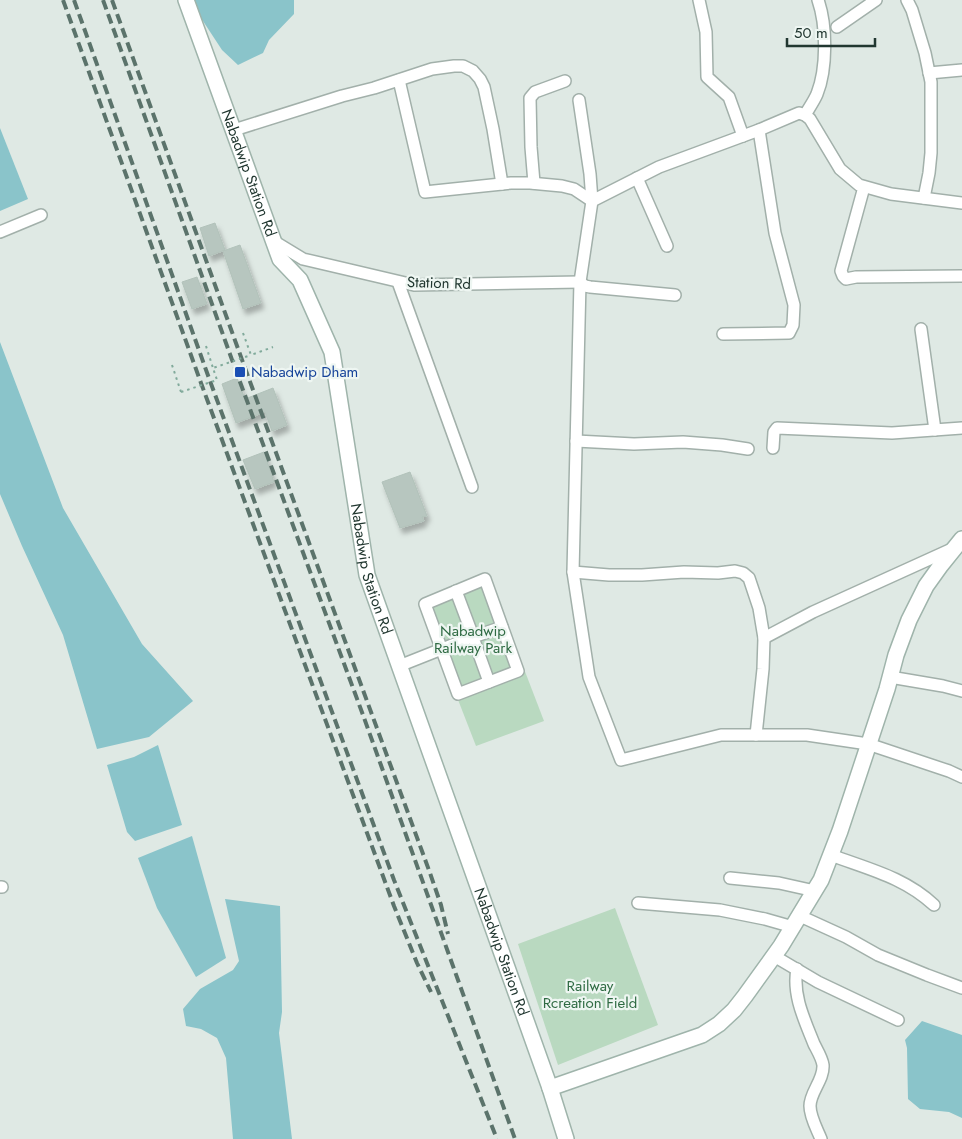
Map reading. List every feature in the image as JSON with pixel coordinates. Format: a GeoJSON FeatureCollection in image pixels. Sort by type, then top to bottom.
{"type":"FeatureCollection","features":[{"type":"Feature","properties":{"kind":"main road","name":"Nabadwip Station Rd"},"geometry":{"type":"LineString","coordinates":[[186,0],[280,258],[300,280],[332,352],[368,575],[550,1088],[566,1139]]}},
{"type":"Feature","properties":{"kind":"main road"},"geometry":{"type":"LineString","coordinates":[[550,1088],[679,1044],[708,1031],[734,1010],[774,956],[821,880],[840,831],[909,620],[926,586],[959,543]]}},
{"type":"Feature","properties":{"kind":"street"},"geometry":{"type":"LineString","coordinates":[[699,0],[706,32],[707,76],[729,97],[743,136]]}},
{"type":"Feature","properties":{"kind":"street"},"geometry":{"type":"LineString","coordinates":[[805,115],[818,92],[824,59],[825,38],[818,0]]}},
{"type":"Feature","properties":{"kind":"street"},"geometry":{"type":"LineString","coordinates":[[837,27],[876,0]]}},
{"type":"Feature","properties":{"kind":"street"},"geometry":{"type":"LineString","coordinates":[[907,0],[912,10],[925,53],[931,82],[931,153],[924,198]]}},
{"type":"Feature","properties":{"kind":"street"},"geometry":{"type":"LineString","coordinates":[[234,130],[432,69],[463,66],[473,70],[484,87],[502,184]]}},
{"type":"Feature","properties":{"kind":"street"},"geometry":{"type":"LineString","coordinates":[[929,73],[962,70]]}},
{"type":"Feature","properties":{"kind":"street"},"geometry":{"type":"LineString","coordinates":[[399,80],[425,192],[502,184],[534,183],[574,189],[592,201]]}},
{"type":"Feature","properties":{"kind":"street"},"geometry":{"type":"LineString","coordinates":[[534,183],[530,98],[535,92],[565,81]]}},
{"type":"Feature","properties":{"kind":"street"},"geometry":{"type":"LineString","coordinates":[[579,100],[592,201],[580,282],[573,572],[589,677],[621,760],[721,735],[807,735],[868,744],[962,777]]}},
{"type":"Feature","properties":{"kind":"street"},"geometry":{"type":"LineString","coordinates":[[592,201],[659,167],[799,113],[810,119],[840,169],[859,185],[892,194],[962,203]]}},
{"type":"Feature","properties":{"kind":"street"},"geometry":{"type":"LineString","coordinates":[[722,334],[789,333],[794,324],[794,305],[775,233],[759,130]]}},
{"type":"Feature","properties":{"kind":"street"},"geometry":{"type":"LineString","coordinates":[[637,178],[667,246]]}},
{"type":"Feature","properties":{"kind":"street"},"geometry":{"type":"LineString","coordinates":[[864,187],[841,271],[846,279],[856,277],[962,276]]}},
{"type":"Feature","properties":{"kind":"street"},"geometry":{"type":"LineString","coordinates":[[0,232],[41,215]]}},
{"type":"Feature","properties":{"kind":"street","name":"Station Rd"},"geometry":{"type":"LineString","coordinates":[[274,242],[303,259],[414,285],[580,282],[590,287],[675,295]]}},
{"type":"Feature","properties":{"kind":"street"},"geometry":{"type":"LineString","coordinates":[[398,282],[472,487]]}},
{"type":"Feature","properties":{"kind":"street"},"geometry":{"type":"LineString","coordinates":[[921,329],[935,430]]}},
{"type":"Feature","properties":{"kind":"street"},"geometry":{"type":"LineString","coordinates":[[773,448],[774,432],[777,428],[892,433],[962,428]]}},
{"type":"Feature","properties":{"kind":"street"},"geometry":{"type":"LineString","coordinates":[[576,440],[634,444],[683,442],[748,449]]}},
{"type":"Feature","properties":{"kind":"street"},"geometry":{"type":"LineString","coordinates":[[764,638],[813,612],[959,543]]}},
{"type":"Feature","properties":{"kind":"street"},"geometry":{"type":"LineString","coordinates":[[573,572],[626,575],[735,571],[743,573],[749,578],[759,608],[764,638],[763,669],[756,735]]}},
{"type":"Feature","properties":{"kind":"street"},"geometry":{"type":"LineString","coordinates":[[485,579],[518,672],[458,694],[425,604],[456,591],[485,579]]}},
{"type":"Feature","properties":{"kind":"street"},"geometry":{"type":"LineString","coordinates":[[456,591],[489,682]]}},
{"type":"Feature","properties":{"kind":"street"},"geometry":{"type":"LineString","coordinates":[[400,666],[502,627]]}},
{"type":"Feature","properties":{"kind":"street"},"geometry":{"type":"LineString","coordinates":[[890,677],[962,691]]}},
{"type":"Feature","properties":{"kind":"street"},"geometry":{"type":"LineString","coordinates":[[831,855],[907,884],[934,905]]}},
{"type":"Feature","properties":{"kind":"street"},"geometry":{"type":"LineString","coordinates":[[730,878],[779,883],[815,891]]}},
{"type":"Feature","properties":{"kind":"street"},"geometry":{"type":"LineString","coordinates":[[638,904],[720,910],[765,919],[796,922],[846,937],[878,954],[962,988]]}},
{"type":"Feature","properties":{"kind":"street"},"geometry":{"type":"LineString","coordinates":[[774,956],[818,982],[898,1020]]}},
{"type":"Feature","properties":{"kind":"street"},"geometry":{"type":"LineString","coordinates":[[797,969],[797,995],[823,1065],[810,1106],[821,1139]]}},
{"type":"Feature","properties":{"kind":"path"},"geometry":{"type":"LineString","coordinates":[[243,333],[251,355]]}},
{"type":"Feature","properties":{"kind":"path"},"geometry":{"type":"LineString","coordinates":[[172,365],[181,392],[217,380],[206,346]]}},
{"type":"Feature","properties":{"kind":"path"},"geometry":{"type":"LineString","coordinates":[[213,368],[273,347]]}},
{"type":"Feature","properties":{"kind":"green space","name":"Nabadwip Railway Park"},"geometry":{"type":"Polygon","coordinates":[[[488,575],[544,721],[476,746],[420,602],[488,575]]]}},
{"type":"Feature","properties":{"kind":"green space","name":"Railway Rcreation Field"},"geometry":{"type":"Polygon","coordinates":[[[615,908],[658,1025],[558,1065],[518,944],[615,908]]]}},
{"type":"Feature","properties":{"kind":"water"},"geometry":{"type":"Polygon","coordinates":[[[194,0],[294,0],[294,14],[269,40],[263,53],[238,65],[222,50],[201,18],[194,0]]]}},
{"type":"Feature","properties":{"kind":"water"},"geometry":{"type":"Polygon","coordinates":[[[0,128],[28,199],[0,211],[0,128]]]}},
{"type":"Feature","properties":{"kind":"water"},"geometry":{"type":"Polygon","coordinates":[[[0,342],[63,508],[142,644],[193,701],[149,737],[97,749],[63,635],[0,494],[0,342]]]}},
{"type":"Feature","properties":{"kind":"water"},"geometry":{"type":"Polygon","coordinates":[[[158,745],[182,825],[135,841],[127,832],[107,765],[134,757],[158,745]]]}},
{"type":"Feature","properties":{"kind":"water"},"geometry":{"type":"Polygon","coordinates":[[[192,836],[226,958],[196,977],[157,908],[138,858],[192,836]]]}},
{"type":"Feature","properties":{"kind":"water"},"geometry":{"type":"Polygon","coordinates":[[[225,899],[280,906],[282,1012],[279,1033],[292,1139],[233,1139],[226,1058],[217,1038],[201,1029],[186,1026],[183,1009],[200,989],[233,970],[239,961],[225,899]]]}},
{"type":"Feature","properties":{"kind":"water"},"geometry":{"type":"Polygon","coordinates":[[[922,1021],[962,1035],[962,1118],[949,1112],[920,1109],[908,1099],[907,1048],[905,1040],[922,1021]]]}},
{"type":"Feature","properties":{"kind":"building"},"geometry":{"type":"Polygon","coordinates":[[[215,223],[225,250],[209,256],[200,228],[215,223]]]}},
{"type":"Feature","properties":{"kind":"building"},"geometry":{"type":"Polygon","coordinates":[[[240,245],[261,303],[243,309],[223,251],[240,245]]]}},
{"type":"Feature","properties":{"kind":"building"},"geometry":{"type":"Polygon","coordinates":[[[197,277],[207,304],[192,309],[182,282],[197,277]]]}},
{"type":"Feature","properties":{"kind":"building"},"geometry":{"type":"Polygon","coordinates":[[[237,378],[245,399],[273,388],[287,425],[272,431],[265,412],[236,423],[222,384],[237,378]]]}},
{"type":"Feature","properties":{"kind":"building"},"geometry":{"type":"Polygon","coordinates":[[[264,452],[274,482],[255,489],[243,460],[264,452]]]}},
{"type":"Feature","properties":{"kind":"building"},"geometry":{"type":"Polygon","coordinates":[[[410,472],[427,516],[422,517],[424,521],[400,528],[382,482],[410,472]]]}},
{"type":"Feature","properties":{"kind":"railway"},"geometry":{"type":"LineString","coordinates":[[63,0],[201,383],[394,906],[431,992]]}},
{"type":"Feature","properties":{"kind":"railway"},"geometry":{"type":"LineString","coordinates":[[74,0],[210,381],[394,880],[497,1139]]}},
{"type":"Feature","properties":{"kind":"railway"},"geometry":{"type":"LineString","coordinates":[[103,0],[515,1139]]}},
{"type":"Feature","properties":{"kind":"railway"},"geometry":{"type":"LineString","coordinates":[[112,0],[430,873],[448,934]]}},
{"type":"Feature","properties":{"kind":"place","name":"Nabadwip Dham"},"geometry":{"type":"Point","coordinates":[240,372]}}]}
